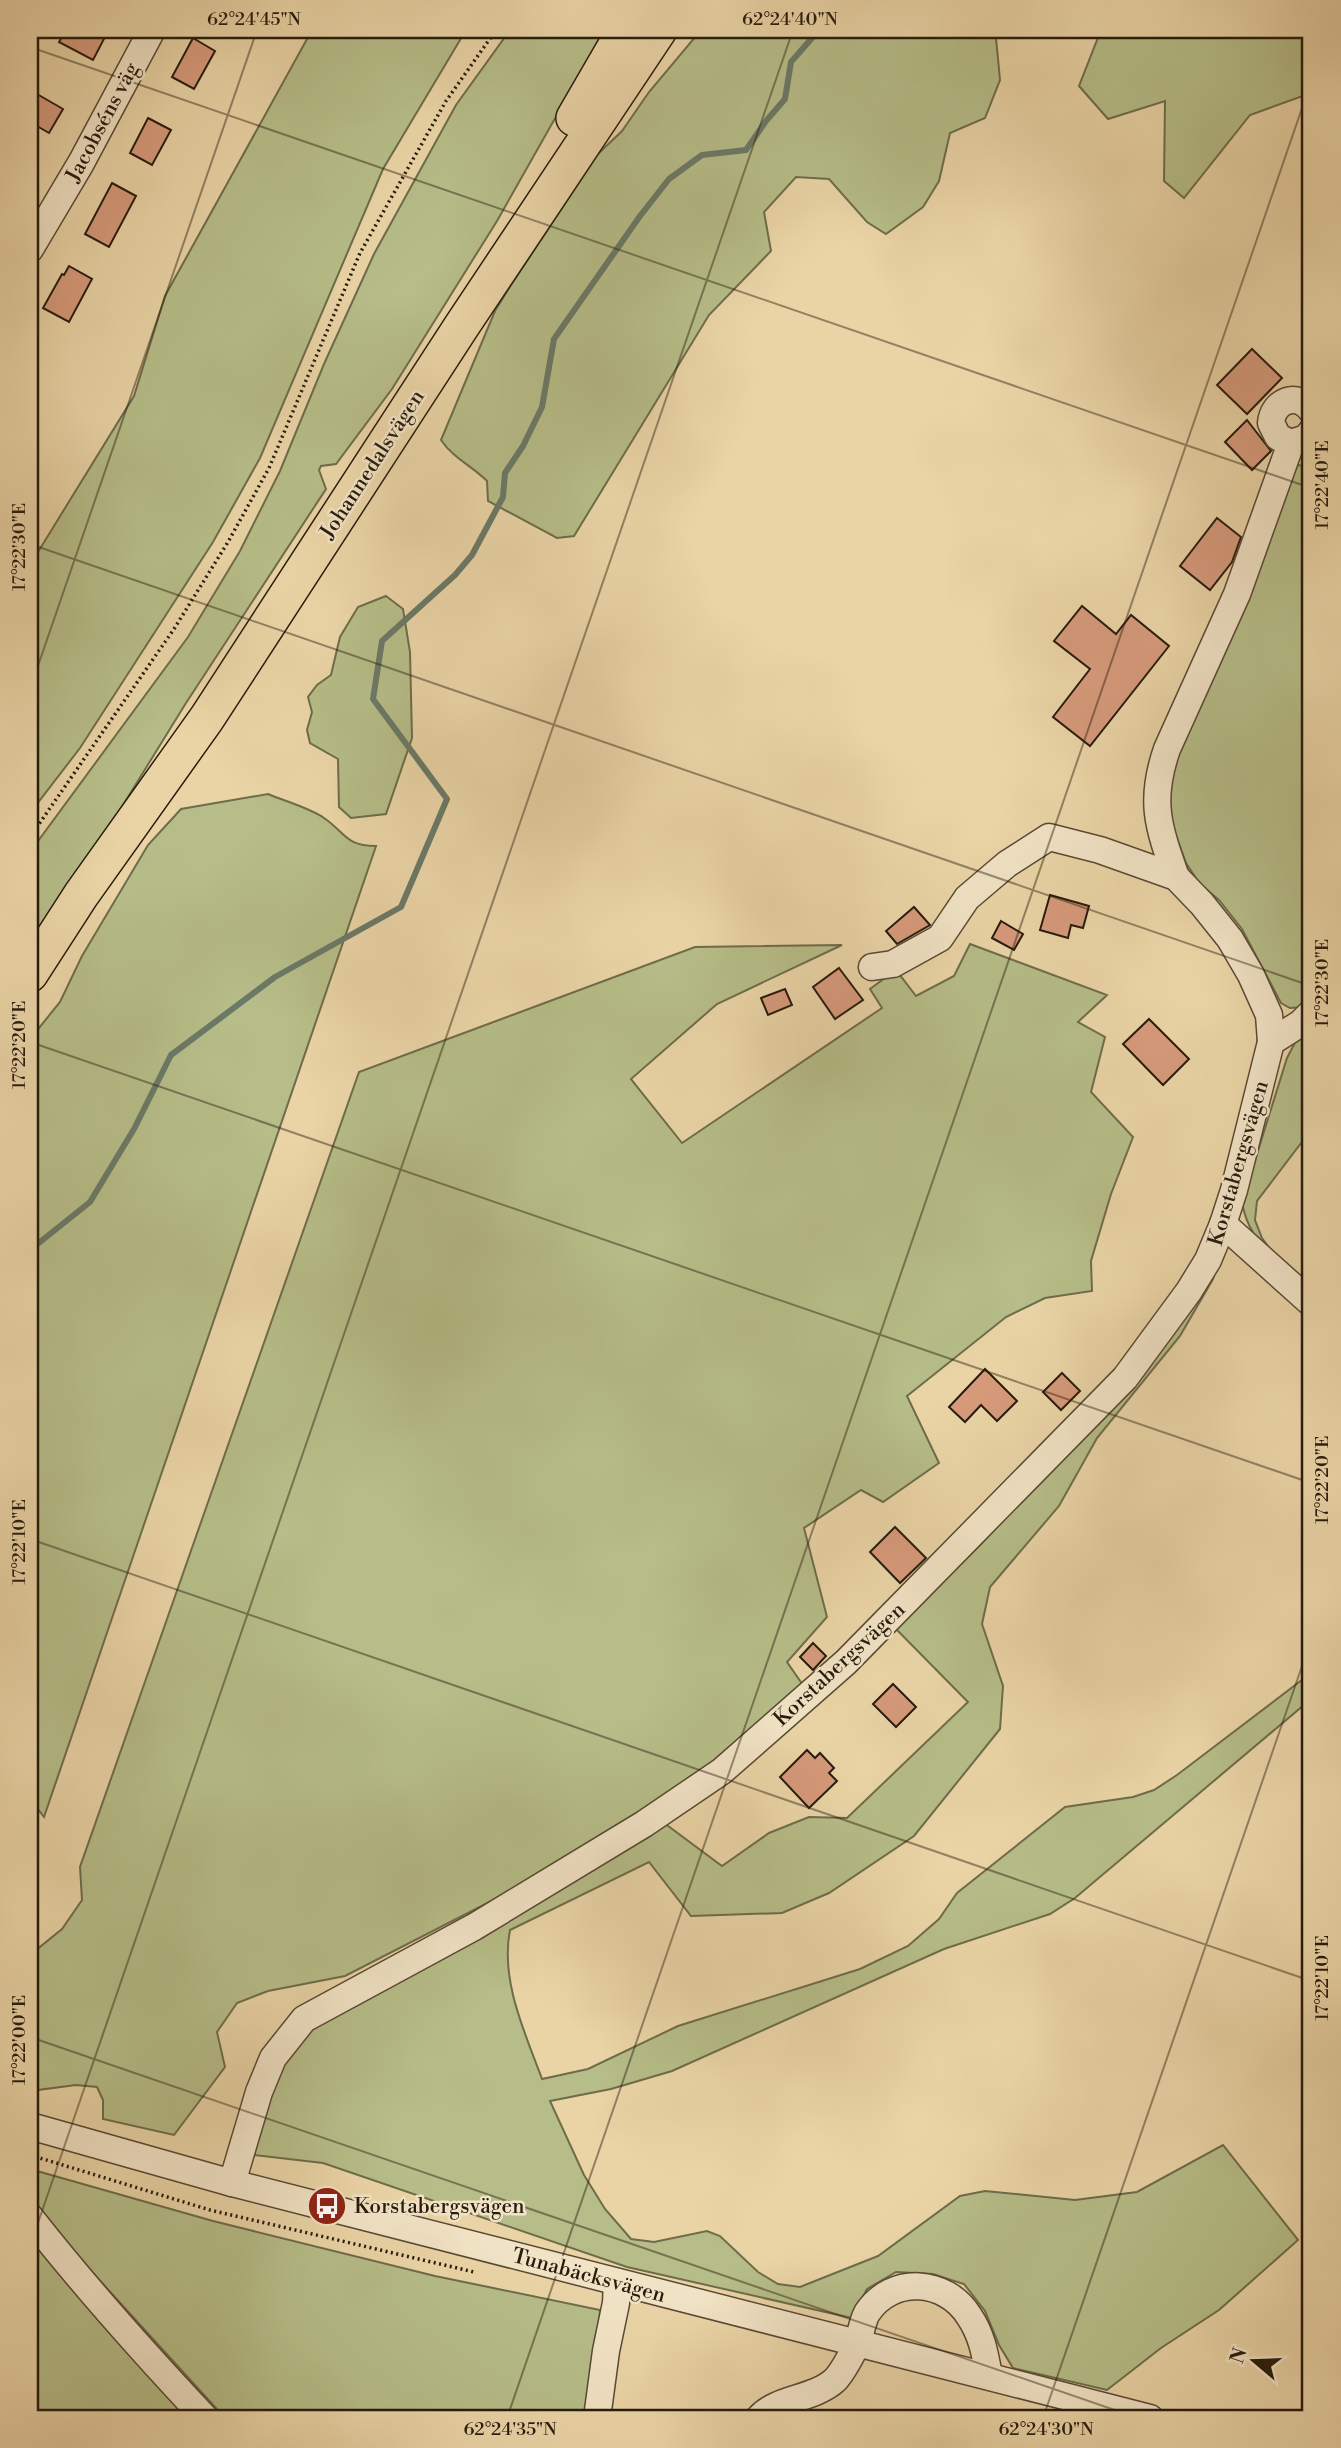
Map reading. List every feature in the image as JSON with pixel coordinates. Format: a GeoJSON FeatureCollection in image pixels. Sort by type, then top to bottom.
{"type":"FeatureCollection","features":[{"type":"Feature","properties":{"kind":"main road","name":"Johannedalsvägen"},"geometry":{"type":"LineString","coordinates":[[30,974],[193,710],[459,306],[625,30]]}},
{"type":"Feature","properties":{"kind":"main road","name":"Johannedalsvägen"},"geometry":{"type":"LineString","coordinates":[[81,895],[207,718],[453,338],[659,30]]}},
{"type":"Feature","properties":{"kind":"street","name":"Jacobséns väg"},"geometry":{"type":"LineString","coordinates":[[30,249],[81,163],[152,30]]}},
{"type":"Feature","properties":{"kind":"street"},"geometry":{"type":"LineString","coordinates":[[1311,410],[1301,401],[1294,399],[1280,403],[1275,409],[1271,423],[1278,437],[1303,442],[1167,749],[1156,795],[1157,817],[1176,877],[1230,939],[1251,975],[1269,1015],[1271,1042],[1301,1023],[1311,1013]]}},
{"type":"Feature","properties":{"kind":"street"},"geometry":{"type":"LineString","coordinates":[[872,967],[893,964],[940,938],[967,898],[1007,864],[1049,836],[1100,850],[1176,877]]}},
{"type":"Feature","properties":{"kind":"street","name":"Korstabergsvägen"},"geometry":{"type":"LineString","coordinates":[[232,2183],[272,2058],[304,2019],[474,1927],[644,1824],[722,1771],[846,1662],[1125,1378],[1208,1260],[1223,1224],[1271,1042]]}},
{"type":"Feature","properties":{"kind":"street"},"geometry":{"type":"LineString","coordinates":[[1223,1224],[1311,1303]]}},
{"type":"Feature","properties":{"kind":"street","name":"Tunabäcksvägen"},"geometry":{"type":"LineString","coordinates":[[30,2126],[232,2183],[1150,2418]]}},
{"type":"Feature","properties":{"kind":"street"},"geometry":{"type":"LineString","coordinates":[[30,2217],[127,2334],[205,2418]]}},
{"type":"Feature","properties":{"kind":"street"},"geometry":{"type":"LineString","coordinates":[[597,2418],[618,2282]]}},
{"type":"Feature","properties":{"kind":"street"},"geometry":{"type":"LineString","coordinates":[[759,2418],[766,2411],[819,2390],[836,2379],[857,2344],[866,2315],[883,2295],[904,2286],[931,2288],[954,2297],[969,2315],[983,2342],[989,2376]]}},
{"type":"Feature","properties":{"kind":"path"},"geometry":{"type":"LineString","coordinates":[[30,837],[174,629],[228,542],[269,468],[360,253],[446,101],[496,30]]}},
{"type":"Feature","properties":{"kind":"path"},"geometry":{"type":"LineString","coordinates":[[30,2155],[210,2210],[484,2274]]}},
{"type":"Feature","properties":{"kind":"green space"},"geometry":{"type":"Polygon","coordinates":[[[312,30],[466,30],[383,169],[260,458],[213,542],[80,748],[30,813],[30,565],[134,396],[165,296],[312,30]]]}},
{"type":"Feature","properties":{"kind":"green space"},"geometry":{"type":"Polygon","coordinates":[[[510,30],[605,30],[497,221],[392,389],[336,464],[321,466],[319,470],[326,489],[186,703],[30,951],[30,852],[188,637],[240,551],[280,471],[324,364],[374,254],[456,105],[510,30]]]}},
{"type":"Feature","properties":{"kind":"green space"},"geometry":{"type":"Polygon","coordinates":[[[701,30],[984,30],[996,38],[1000,80],[985,118],[950,133],[939,181],[923,207],[886,234],[867,222],[829,179],[796,177],[764,212],[771,251],[709,315],[574,536],[557,538],[488,501],[487,481],[451,452],[441,440],[495,311],[511,285],[598,154],[622,131],[649,92],[701,30]]]}},
{"type":"Feature","properties":{"kind":"green space"},"geometry":{"type":"Polygon","coordinates":[[[1101,30],[1311,30],[1311,93],[1250,115],[1184,198],[1164,181],[1165,101],[1108,119],[1079,86],[1101,30]]]}},
{"type":"Feature","properties":{"kind":"green space"},"geometry":{"type":"Polygon","coordinates":[[[1298,465],[1311,467],[1311,1001],[1305,1007],[1290,1008],[1281,1003],[1242,929],[1219,900],[1200,884],[1186,863],[1174,830],[1166,794],[1177,746],[1285,479],[1298,465]]]}},
{"type":"Feature","properties":{"kind":"green space"},"geometry":{"type":"Polygon","coordinates":[[[386,596],[403,609],[410,652],[412,738],[386,814],[351,818],[339,807],[338,759],[310,743],[307,730],[312,712],[308,697],[317,685],[331,675],[340,637],[358,607],[386,596]]]}},
{"type":"Feature","properties":{"kind":"green space"},"geometry":{"type":"Polygon","coordinates":[[[268,794],[318,814],[358,844],[376,846],[44,1817],[30,1799],[30,1039],[60,1002],[82,956],[148,845],[181,809],[268,794]]]}},
{"type":"Feature","properties":{"kind":"green space"},"geometry":{"type":"Polygon","coordinates":[[[970,944],[1107,995],[1078,1022],[1105,1037],[1091,1092],[1133,1137],[1111,1194],[1091,1261],[1092,1291],[1045,1298],[1006,1317],[907,1396],[939,1463],[883,1502],[861,1490],[804,1528],[827,1617],[787,1662],[805,1688],[725,1753],[651,1807],[536,1878],[345,1976],[268,1991],[237,2003],[217,2032],[225,2067],[174,2135],[103,2119],[103,2100],[97,2087],[76,2085],[30,2091],[30,1955],[62,1929],[82,1900],[80,1867],[359,1072],[695,947],[842,945],[717,1004],[631,1079],[682,1143],[882,1008],[870,989],[896,970],[916,996],[954,976],[970,944]]]}},
{"type":"Feature","properties":{"kind":"green space"},"geometry":{"type":"Polygon","coordinates":[[[1311,1024],[1311,1130],[1257,1201],[1255,1220],[1262,1238],[1286,1270],[1252,1231],[1242,1202],[1287,1058],[1298,1037],[1311,1024]]]}},
{"type":"Feature","properties":{"kind":"green space"},"geometry":{"type":"Polygon","coordinates":[[[1217,1263],[1213,1279],[1180,1336],[1097,1438],[1059,1506],[990,1587],[982,1624],[1003,1686],[1000,1729],[914,1836],[829,1893],[782,1913],[691,1916],[649,1862],[510,1930],[508,1968],[516,2006],[542,2079],[588,2069],[678,2026],[860,1969],[908,1946],[939,1919],[957,1893],[1065,1807],[1133,1797],[1154,1790],[1311,1673],[1311,1699],[1075,1898],[1050,1914],[944,1949],[672,2071],[611,2089],[550,2101],[584,2175],[605,2209],[631,2239],[654,2242],[707,2231],[720,2236],[758,2272],[778,2284],[800,2287],[878,2256],[960,2196],[985,2191],[1075,2200],[1137,2192],[1223,2145],[1298,2240],[1219,2310],[1161,2348],[1107,2390],[1013,2368],[999,2345],[985,2311],[964,2284],[933,2274],[896,2272],[867,2289],[852,2318],[627,2267],[323,2163],[254,2155],[269,2097],[286,2059],[308,2031],[664,1823],[722,1866],[769,1833],[809,1817],[847,1818],[968,1702],[896,1629],[980,1545],[1131,1381],[1217,1263]]]}},
{"type":"Feature","properties":{"kind":"green space"},"geometry":{"type":"Polygon","coordinates":[[[30,2169],[213,2221],[435,2276],[600,2310],[598,2354],[584,2418],[225,2418],[40,2215],[30,2201],[30,2169]]]}},
{"type":"Feature","properties":{"kind":"green space"},"geometry":{"type":"Polygon","coordinates":[[[30,2232],[196,2418],[30,2418],[30,2232]]]}},
{"type":"Feature","properties":{"kind":"building"},"geometry":{"type":"Polygon","coordinates":[[[66,30],[96,30],[106,35],[93,60],[59,42],[66,30]]]}},
{"type":"Feature","properties":{"kind":"building"},"geometry":{"type":"Polygon","coordinates":[[[193,38],[215,51],[194,89],[172,77],[193,38]]]}},
{"type":"Feature","properties":{"kind":"building"},"geometry":{"type":"Polygon","coordinates":[[[30,90],[63,109],[49,133],[30,122],[30,90]]]}},
{"type":"Feature","properties":{"kind":"building"},"geometry":{"type":"Polygon","coordinates":[[[148,118],[171,130],[152,165],[130,153],[148,118]]]}},
{"type":"Feature","properties":{"kind":"building"},"geometry":{"type":"Polygon","coordinates":[[[112,183],[136,196],[109,247],[85,234],[112,183]]]}},
{"type":"Feature","properties":{"kind":"building"},"geometry":{"type":"Polygon","coordinates":[[[69,266],[92,279],[69,322],[43,308],[69,266]]]}},
{"type":"Feature","properties":{"kind":"building"},"geometry":{"type":"Polygon","coordinates":[[[1252,349],[1282,378],[1247,414],[1217,385],[1252,349]]]}},
{"type":"Feature","properties":{"kind":"building"},"geometry":{"type":"Polygon","coordinates":[[[1247,420],[1271,451],[1252,470],[1225,442],[1247,420]]]}},
{"type":"Feature","properties":{"kind":"building"},"geometry":{"type":"Polygon","coordinates":[[[1217,518],[1241,537],[1232,562],[1210,590],[1180,566],[1217,518]]]}},
{"type":"Feature","properties":{"kind":"building"},"geometry":{"type":"Polygon","coordinates":[[[1082,606],[1116,634],[1131,615],[1169,646],[1090,746],[1053,717],[1090,669],[1054,641],[1082,606]]]}},
{"type":"Feature","properties":{"kind":"building"},"geometry":{"type":"Polygon","coordinates":[[[1050,895],[1089,906],[1083,928],[1071,925],[1068,938],[1040,930],[1050,895]]]}},
{"type":"Feature","properties":{"kind":"building"},"geometry":{"type":"Polygon","coordinates":[[[914,907],[930,925],[897,944],[886,931],[914,907]]]}},
{"type":"Feature","properties":{"kind":"building"},"geometry":{"type":"Polygon","coordinates":[[[1001,921],[1023,934],[1014,950],[992,938],[1001,921]]]}},
{"type":"Feature","properties":{"kind":"building"},"geometry":{"type":"Polygon","coordinates":[[[839,968],[863,1000],[835,1019],[813,987],[839,968]]]}},
{"type":"Feature","properties":{"kind":"building"},"geometry":{"type":"Polygon","coordinates":[[[785,989],[792,1005],[768,1015],[761,998],[785,989]]]}},
{"type":"Feature","properties":{"kind":"building"},"geometry":{"type":"Polygon","coordinates":[[[1149,1019],[1189,1059],[1163,1085],[1123,1044],[1149,1019]]]}},
{"type":"Feature","properties":{"kind":"building"},"geometry":{"type":"Polygon","coordinates":[[[985,1369],[1017,1401],[997,1421],[981,1405],[965,1422],[949,1407],[985,1369]]]}},
{"type":"Feature","properties":{"kind":"building"},"geometry":{"type":"Polygon","coordinates":[[[1062,1373],[1080,1391],[1061,1410],[1043,1392],[1062,1373]]]}},
{"type":"Feature","properties":{"kind":"building"},"geometry":{"type":"Polygon","coordinates":[[[895,1527],[926,1558],[900,1583],[870,1552],[895,1527]]]}},
{"type":"Feature","properties":{"kind":"building"},"geometry":{"type":"Polygon","coordinates":[[[813,1643],[826,1656],[813,1670],[800,1657],[813,1643]]]}},
{"type":"Feature","properties":{"kind":"building"},"geometry":{"type":"Polygon","coordinates":[[[893,1684],[916,1707],[896,1727],[873,1704],[893,1684]]]}},
{"type":"Feature","properties":{"kind":"building"},"geometry":{"type":"Polygon","coordinates":[[[807,1750],[815,1758],[820,1753],[834,1768],[829,1773],[837,1781],[809,1808],[780,1777],[807,1750]]]}},
{"type":"Feature","properties":{"kind":"waterway"},"geometry":{"type":"LineString","coordinates":[[30,1250],[90,1202],[134,1129],[171,1055],[275,977],[401,907],[447,799],[373,699],[382,641],[455,575],[472,555],[503,497],[505,473],[523,446],[542,407],[554,339],[640,216],[669,179],[702,155],[746,150],[785,99],[791,62],[819,30]]}},
{"type":"Feature","properties":{"kind":"place","name":"Korstabergsvägen"},"geometry":{"type":"Point","coordinates":[327,2206]}}]}
